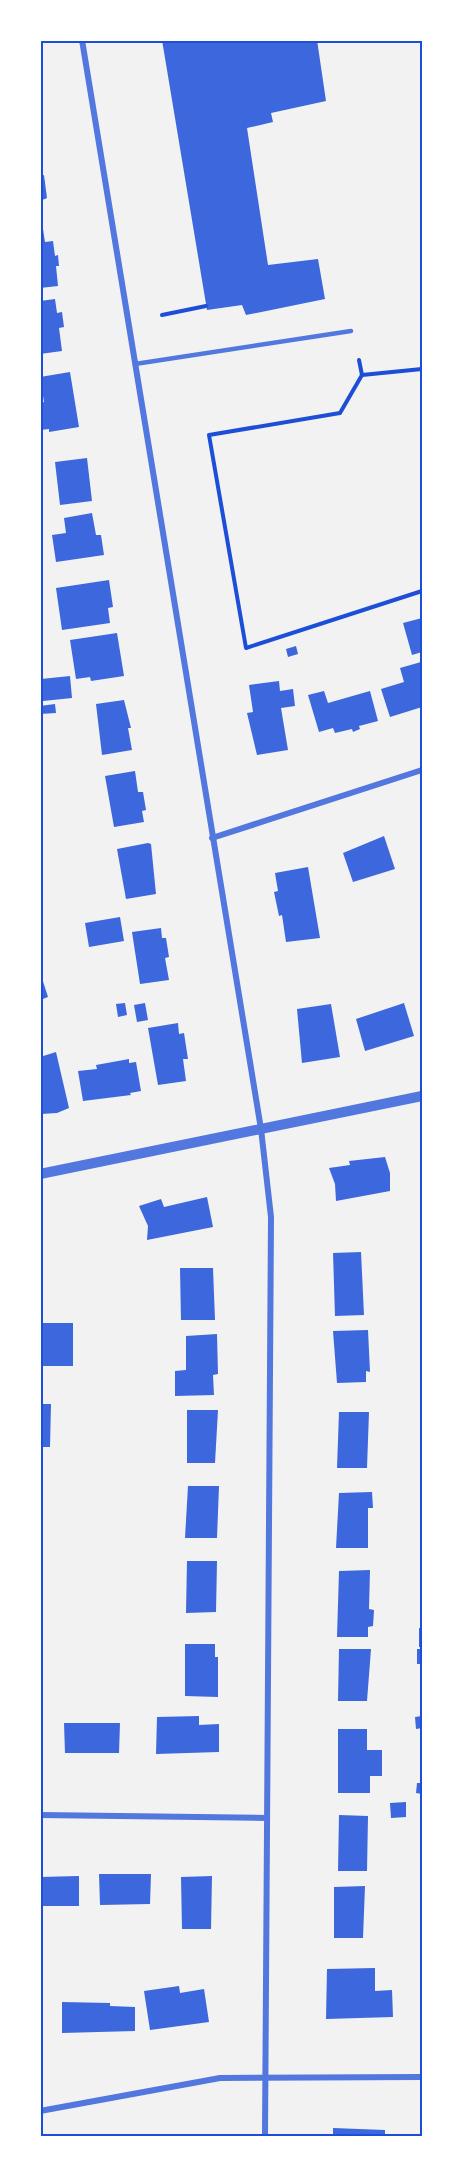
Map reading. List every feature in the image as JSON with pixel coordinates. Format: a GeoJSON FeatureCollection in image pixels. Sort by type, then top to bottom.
{"type":"FeatureCollection","features":[{"type":"Feature","properties":{"kind":"street"},"geometry":{"type":"LineString","coordinates":[[82,40],[261,1129],[272,1217],[265,2136]]}},
{"type":"Feature","properties":{"kind":"street"},"geometry":{"type":"LineString","coordinates":[[212,838],[423,770]]}},
{"type":"Feature","properties":{"kind":"street"},"geometry":{"type":"LineString","coordinates":[[40,1174],[423,1096]]}},
{"type":"Feature","properties":{"kind":"street"},"geometry":{"type":"LineString","coordinates":[[40,1815],[267,1818]]}},
{"type":"Feature","properties":{"kind":"street"},"geometry":{"type":"LineString","coordinates":[[40,2111],[209,2079],[423,2077]]}},
{"type":"Feature","properties":{"kind":"lane"},"geometry":{"type":"LineString","coordinates":[[135,364],[351,331]]}},
{"type":"Feature","properties":{"kind":"path"},"geometry":{"type":"LineString","coordinates":[[162,315],[206,306]]}},
{"type":"Feature","properties":{"kind":"path"},"geometry":{"type":"LineString","coordinates":[[359,360],[362,375],[340,413],[210,435],[246,648],[423,591]]}},
{"type":"Feature","properties":{"kind":"path"},"geometry":{"type":"LineString","coordinates":[[362,375],[423,369]]}},
{"type":"Feature","properties":{"kind":"building"},"geometry":{"type":"Polygon","coordinates":[[[162,40],[317,40],[326,101],[271,113],[273,122],[247,128],[268,265],[318,259],[325,299],[246,315],[242,305],[207,310],[162,40]]]}},
{"type":"Feature","properties":{"kind":"building"},"geometry":{"type":"Polygon","coordinates":[[[44,175],[47,198],[40,201],[40,176],[44,175]]]}},
{"type":"Feature","properties":{"kind":"building"},"geometry":{"type":"Polygon","coordinates":[[[40,229],[43,229],[45,242],[53,241],[55,256],[58,255],[59,266],[56,266],[58,286],[40,288],[40,229]]]}},
{"type":"Feature","properties":{"kind":"building"},"geometry":{"type":"Polygon","coordinates":[[[55,299],[57,313],[62,312],[64,327],[59,328],[62,351],[40,354],[40,301],[55,299]]]}},
{"type":"Feature","properties":{"kind":"building"},"geometry":{"type":"Polygon","coordinates":[[[70,372],[79,427],[49,432],[49,429],[40,430],[40,403],[44,402],[40,377],[70,372]]]}},
{"type":"Feature","properties":{"kind":"building"},"geometry":{"type":"Polygon","coordinates":[[[87,458],[92,501],[60,505],[55,462],[87,458]]]}},
{"type":"Feature","properties":{"kind":"building"},"geometry":{"type":"Polygon","coordinates":[[[92,513],[96,535],[101,535],[104,555],[56,562],[52,535],[66,533],[64,518],[92,513]]]}},
{"type":"Feature","properties":{"kind":"building"},"geometry":{"type":"Polygon","coordinates":[[[109,580],[113,607],[108,608],[110,623],[62,630],[56,588],[109,580]]]}},
{"type":"Feature","properties":{"kind":"building"},"geometry":{"type":"Polygon","coordinates":[[[422,618],[422,652],[412,655],[403,623],[422,618]]]}},
{"type":"Feature","properties":{"kind":"building"},"geometry":{"type":"Polygon","coordinates":[[[117,633],[124,676],[91,681],[90,677],[76,679],[70,640],[117,633]]]}},
{"type":"Feature","properties":{"kind":"building"},"geometry":{"type":"Polygon","coordinates":[[[296,646],[298,654],[288,657],[286,649],[296,646]]]}},
{"type":"Feature","properties":{"kind":"building"},"geometry":{"type":"Polygon","coordinates":[[[421,662],[422,707],[390,717],[381,689],[404,682],[400,668],[421,662]]]}},
{"type":"Feature","properties":{"kind":"building"},"geometry":{"type":"Polygon","coordinates":[[[70,676],[72,698],[43,701],[41,679],[70,676]]]}},
{"type":"Feature","properties":{"kind":"building"},"geometry":{"type":"Polygon","coordinates":[[[279,681],[280,691],[293,689],[295,706],[281,708],[288,750],[257,755],[247,713],[253,712],[249,685],[279,681]]]}},
{"type":"Feature","properties":{"kind":"building"},"geometry":{"type":"Polygon","coordinates":[[[324,691],[328,703],[370,691],[378,721],[359,726],[360,729],[353,732],[352,729],[335,733],[333,728],[319,732],[308,695],[324,691]]]}},
{"type":"Feature","properties":{"kind":"building"},"geometry":{"type":"Polygon","coordinates":[[[124,700],[131,728],[128,728],[132,750],[102,755],[96,704],[124,700]]]}},
{"type":"Feature","properties":{"kind":"building"},"geometry":{"type":"Polygon","coordinates":[[[55,704],[56,713],[40,714],[40,706],[55,704]]]}},
{"type":"Feature","properties":{"kind":"building"},"geometry":{"type":"Polygon","coordinates":[[[135,771],[138,792],[143,792],[146,810],[142,811],[144,822],[114,827],[105,776],[135,771]]]}},
{"type":"Feature","properties":{"kind":"building"},"geometry":{"type":"Polygon","coordinates":[[[384,836],[395,869],[353,882],[343,853],[384,836]]]}},
{"type":"Feature","properties":{"kind":"building"},"geometry":{"type":"Polygon","coordinates":[[[151,844],[156,894],[126,899],[117,849],[151,844]]]}},
{"type":"Feature","properties":{"kind":"building"},"geometry":{"type":"Polygon","coordinates":[[[308,867],[320,938],[286,942],[282,915],[279,916],[274,892],[278,891],[275,873],[308,867]]]}},
{"type":"Feature","properties":{"kind":"building"},"geometry":{"type":"Polygon","coordinates":[[[120,917],[124,941],[89,947],[85,923],[120,917]]]}},
{"type":"Feature","properties":{"kind":"building"},"geometry":{"type":"Polygon","coordinates":[[[161,928],[162,938],[166,938],[169,957],[165,958],[169,980],[140,984],[132,932],[161,928]]]}},
{"type":"Feature","properties":{"kind":"building"},"geometry":{"type":"Polygon","coordinates":[[[40,972],[48,997],[40,1000],[40,972]]]}},
{"type":"Feature","properties":{"kind":"building"},"geometry":{"type":"Polygon","coordinates":[[[125,1003],[127,1015],[118,1017],[116,1004],[125,1003]]]}},
{"type":"Feature","properties":{"kind":"building"},"geometry":{"type":"Polygon","coordinates":[[[145,1003],[148,1020],[137,1022],[134,1005],[145,1003]]]}},
{"type":"Feature","properties":{"kind":"building"},"geometry":{"type":"Polygon","coordinates":[[[404,1003],[414,1036],[365,1051],[356,1019],[404,1003]]]}},
{"type":"Feature","properties":{"kind":"building"},"geometry":{"type":"Polygon","coordinates":[[[331,1004],[340,1057],[302,1063],[297,1009],[331,1004]]]}},
{"type":"Feature","properties":{"kind":"building"},"geometry":{"type":"Polygon","coordinates":[[[178,1023],[179,1034],[184,1033],[188,1059],[183,1059],[186,1081],[158,1085],[148,1028],[178,1023]]]}},
{"type":"Feature","properties":{"kind":"building"},"geometry":{"type":"Polygon","coordinates":[[[56,1052],[69,1108],[57,1113],[41,1114],[40,1057],[56,1052]]]}},
{"type":"Feature","properties":{"kind":"building"},"geometry":{"type":"Polygon","coordinates":[[[129,1059],[129,1063],[136,1062],[141,1091],[130,1093],[131,1095],[83,1101],[78,1071],[97,1069],[96,1065],[129,1059]]]}},
{"type":"Feature","properties":{"kind":"building"},"geometry":{"type":"Polygon","coordinates":[[[385,1157],[390,1173],[390,1191],[336,1201],[335,1184],[329,1168],[350,1165],[349,1161],[385,1157]]]}},
{"type":"Feature","properties":{"kind":"building"},"geometry":{"type":"Polygon","coordinates":[[[207,1197],[213,1227],[147,1240],[148,1226],[139,1206],[161,1199],[164,1207],[207,1197]]]}},
{"type":"Feature","properties":{"kind":"building"},"geometry":{"type":"Polygon","coordinates":[[[361,1252],[364,1315],[335,1316],[333,1253],[361,1252]]]}},
{"type":"Feature","properties":{"kind":"building"},"geometry":{"type":"Polygon","coordinates":[[[180,1268],[213,1268],[215,1320],[181,1320],[180,1268]]]}},
{"type":"Feature","properties":{"kind":"building"},"geometry":{"type":"Polygon","coordinates":[[[40,1323],[73,1323],[73,1366],[40,1366],[40,1323]]]}},
{"type":"Feature","properties":{"kind":"building"},"geometry":{"type":"Polygon","coordinates":[[[368,1330],[370,1372],[366,1371],[366,1382],[337,1383],[333,1331],[368,1330]]]}},
{"type":"Feature","properties":{"kind":"building"},"geometry":{"type":"Polygon","coordinates":[[[217,1334],[218,1374],[213,1375],[214,1395],[175,1396],[175,1371],[186,1370],[186,1336],[217,1334]]]}},
{"type":"Feature","properties":{"kind":"building"},"geometry":{"type":"Polygon","coordinates":[[[40,1404],[51,1404],[50,1447],[40,1447],[40,1404]]]}},
{"type":"Feature","properties":{"kind":"building"},"geometry":{"type":"Polygon","coordinates":[[[187,1410],[218,1410],[215,1463],[187,1463],[187,1410]]]}},
{"type":"Feature","properties":{"kind":"building"},"geometry":{"type":"Polygon","coordinates":[[[339,1412],[369,1412],[367,1468],[337,1468],[339,1412]]]}},
{"type":"Feature","properties":{"kind":"building"},"geometry":{"type":"Polygon","coordinates":[[[188,1486],[219,1486],[217,1538],[185,1538],[188,1486]]]}},
{"type":"Feature","properties":{"kind":"building"},"geometry":{"type":"Polygon","coordinates":[[[372,1492],[373,1508],[368,1508],[368,1548],[336,1548],[339,1493],[372,1492]]]}},
{"type":"Feature","properties":{"kind":"building"},"geometry":{"type":"Polygon","coordinates":[[[187,1561],[217,1561],[216,1612],[186,1613],[187,1561]]]}},
{"type":"Feature","properties":{"kind":"building"},"geometry":{"type":"Polygon","coordinates":[[[370,1570],[369,1609],[374,1610],[373,1626],[368,1627],[368,1637],[337,1637],[339,1571],[370,1570]]]}},
{"type":"Feature","properties":{"kind":"building"},"geometry":{"type":"Polygon","coordinates":[[[419,1628],[422,1628],[422,1647],[419,1647],[419,1628]]]}},
{"type":"Feature","properties":{"kind":"building"},"geometry":{"type":"Polygon","coordinates":[[[185,1644],[215,1644],[215,1657],[218,1657],[218,1697],[185,1696],[185,1644]]]}},
{"type":"Feature","properties":{"kind":"building"},"geometry":{"type":"Polygon","coordinates":[[[339,1649],[371,1649],[367,1701],[338,1701],[339,1649]]]}},
{"type":"Feature","properties":{"kind":"building"},"geometry":{"type":"Polygon","coordinates":[[[417,1649],[422,1649],[422,1664],[417,1664],[417,1649]]]}},
{"type":"Feature","properties":{"kind":"building"},"geometry":{"type":"Polygon","coordinates":[[[199,1716],[199,1725],[219,1724],[219,1752],[156,1754],[157,1717],[199,1716]]]}},
{"type":"Feature","properties":{"kind":"building"},"geometry":{"type":"Polygon","coordinates":[[[422,1716],[422,1728],[416,1729],[415,1717],[422,1716]]]}},
{"type":"Feature","properties":{"kind":"building"},"geometry":{"type":"Polygon","coordinates":[[[64,1723],[120,1723],[119,1753],[65,1753],[64,1723]]]}},
{"type":"Feature","properties":{"kind":"building"},"geometry":{"type":"Polygon","coordinates":[[[338,1729],[367,1729],[367,1750],[382,1750],[382,1776],[370,1776],[370,1793],[338,1793],[338,1729]]]}},
{"type":"Feature","properties":{"kind":"building"},"geometry":{"type":"Polygon","coordinates":[[[417,1783],[422,1783],[422,1794],[416,1793],[417,1783]]]}},
{"type":"Feature","properties":{"kind":"building"},"geometry":{"type":"Polygon","coordinates":[[[406,1802],[406,1817],[391,1818],[390,1803],[406,1802]]]}},
{"type":"Feature","properties":{"kind":"building"},"geometry":{"type":"Polygon","coordinates":[[[339,1815],[368,1816],[367,1871],[338,1871],[339,1815]]]}},
{"type":"Feature","properties":{"kind":"building"},"geometry":{"type":"Polygon","coordinates":[[[99,1874],[151,1874],[150,1904],[100,1905],[99,1874]]]}},
{"type":"Feature","properties":{"kind":"building"},"geometry":{"type":"Polygon","coordinates":[[[79,1876],[79,1906],[40,1906],[40,1877],[79,1876]]]}},
{"type":"Feature","properties":{"kind":"building"},"geometry":{"type":"Polygon","coordinates":[[[212,1876],[211,1929],[182,1929],[181,1877],[212,1876]]]}},
{"type":"Feature","properties":{"kind":"building"},"geometry":{"type":"Polygon","coordinates":[[[365,1886],[363,1938],[334,1938],[334,1887],[365,1886]]]}},
{"type":"Feature","properties":{"kind":"building"},"geometry":{"type":"Polygon","coordinates":[[[375,1968],[375,1991],[392,1990],[393,2017],[326,2019],[327,1969],[375,1968]]]}},
{"type":"Feature","properties":{"kind":"building"},"geometry":{"type":"Polygon","coordinates":[[[179,1986],[180,1993],[204,1989],[209,2022],[150,2030],[144,1991],[179,1986]]]}},
{"type":"Feature","properties":{"kind":"building"},"geometry":{"type":"Polygon","coordinates":[[[62,2002],[110,2003],[110,2006],[135,2007],[135,2031],[62,2033],[62,2002]]]}},
{"type":"Feature","properties":{"kind":"building"},"geometry":{"type":"Polygon","coordinates":[[[333,2128],[385,2130],[385,2136],[333,2136],[333,2128]]]}}]}
